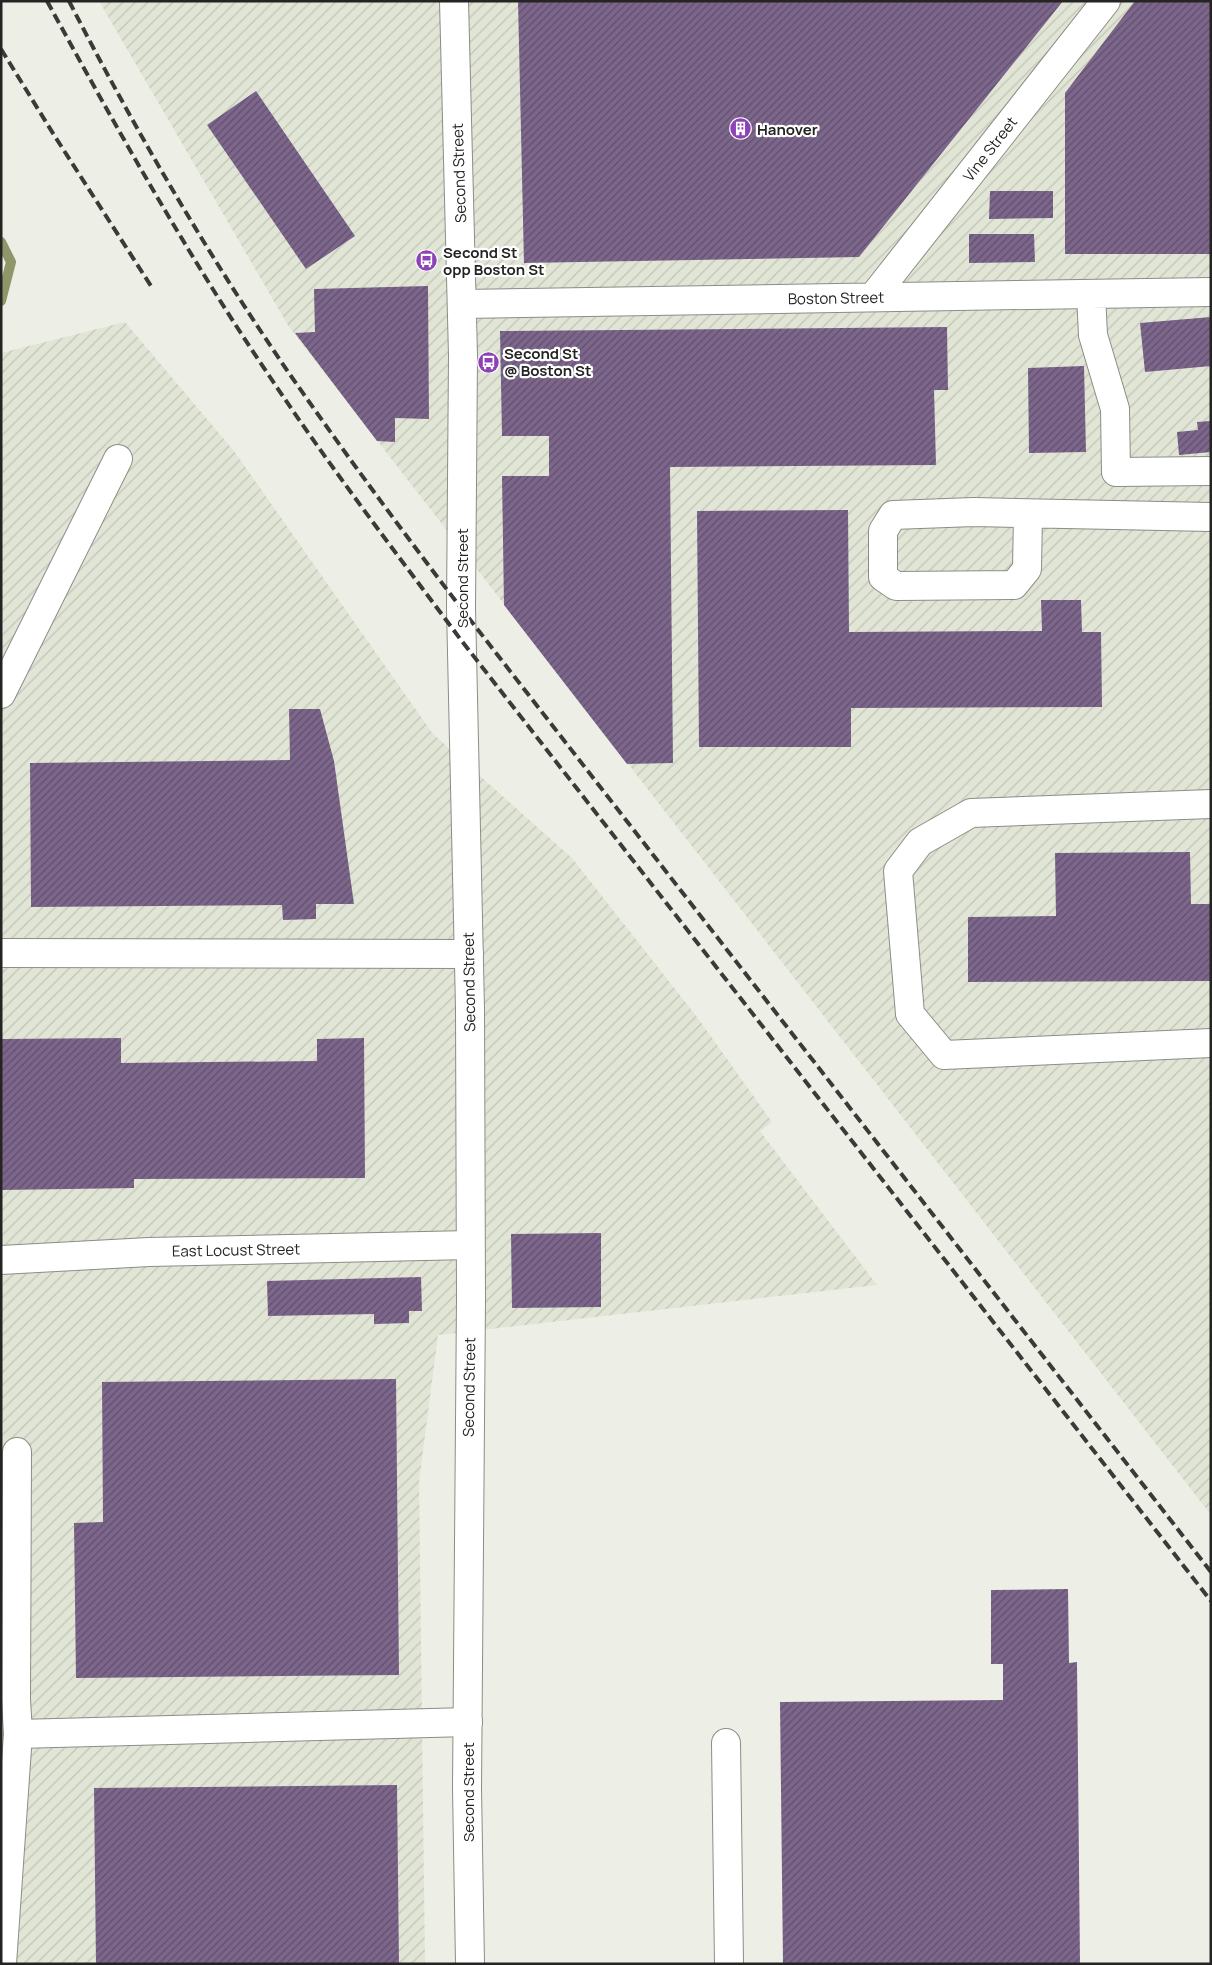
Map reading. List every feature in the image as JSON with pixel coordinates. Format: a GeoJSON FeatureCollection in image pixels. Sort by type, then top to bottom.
{"type":"FeatureCollection","features":[{"type":"Feature","properties":{"kind":"main road","name":"Second Street"},"geometry":{"type":"LineString","coordinates":[[454,1],[464,405],[461,624],[469,954],[468,1722],[470,1964]]}},
{"type":"Feature","properties":{"kind":"main road","name":"Vine Street"},"geometry":{"type":"LineString","coordinates":[[873,297],[1106,1]]}},
{"type":"Feature","properties":{"kind":"main road","name":"Boston Street"},"geometry":{"type":"LineString","coordinates":[[462,304],[1211,292]]}},
{"type":"Feature","properties":{"kind":"main road"},"geometry":{"type":"LineString","coordinates":[[1091,294],[1093,335],[1115,409],[1116,472],[1211,471]]}},
{"type":"Feature","properties":{"kind":"main road"},"geometry":{"type":"LineString","coordinates":[[1,694],[118,459]]}},
{"type":"Feature","properties":{"kind":"main road"},"geometry":{"type":"LineString","coordinates":[[1028,514],[1027,569],[1014,585],[896,586],[883,577],[883,531],[893,515],[974,512],[1211,517]]}},
{"type":"Feature","properties":{"kind":"main road"},"geometry":{"type":"LineString","coordinates":[[1211,804],[1102,806],[971,812],[920,842],[898,871],[910,1014],[944,1055],[1211,1043]]}},
{"type":"Feature","properties":{"kind":"main road"},"geometry":{"type":"LineString","coordinates":[[1,953],[469,954]]}},
{"type":"Feature","properties":{"kind":"main road","name":"East Locust Street"},"geometry":{"type":"LineString","coordinates":[[1,1260],[148,1252],[470,1245]]}},
{"type":"Feature","properties":{"kind":"main road"},"geometry":{"type":"LineString","coordinates":[[2,1964],[18,1734],[16,1699],[17,1452]]}},
{"type":"Feature","properties":{"kind":"main road"},"geometry":{"type":"LineString","coordinates":[[18,1734],[468,1722]]}},
{"type":"Feature","properties":{"kind":"main road"},"geometry":{"type":"LineString","coordinates":[[726,1743],[730,1964]]}},
{"type":"Feature","properties":{"kind":"shaded area"},"geometry":{"type":"Polygon","coordinates":[[[99,1],[1211,1],[1211,1515],[289,327],[99,1]]]}},
{"type":"Feature","properties":{"kind":"shaded area"},"geometry":{"type":"Polygon","coordinates":[[[125,322],[234,451],[433,734],[572,858],[697,1017],[772,1122],[760,1131],[877,1285],[438,1335],[419,1482],[425,1964],[1,1964],[1,353],[125,322]]]}},
{"type":"Feature","properties":{"kind":"building","name":"Hanover"},"geometry":{"type":"Polygon","coordinates":[[[518,1],[1063,1],[859,257],[524,263],[518,1]]]}},
{"type":"Feature","properties":{"kind":"building"},"geometry":{"type":"Polygon","coordinates":[[[1135,1],[1211,1],[1211,254],[1065,254],[1065,93],[1135,1]]]}},
{"type":"Feature","properties":{"kind":"building"},"geometry":{"type":"Polygon","coordinates":[[[256,91],[355,236],[306,269],[207,125],[256,91]]]}},
{"type":"Feature","properties":{"kind":"building"},"geometry":{"type":"Polygon","coordinates":[[[990,191],[1053,191],[1053,218],[989,219],[990,191]]]}},
{"type":"Feature","properties":{"kind":"building"},"geometry":{"type":"Polygon","coordinates":[[[969,234],[1034,234],[1035,262],[969,263],[969,234]]]}},
{"type":"Feature","properties":{"kind":"building"},"geometry":{"type":"Polygon","coordinates":[[[428,286],[429,419],[395,418],[395,442],[377,441],[295,333],[315,332],[314,289],[428,286]]]}},
{"type":"Feature","properties":{"kind":"building"},"geometry":{"type":"Polygon","coordinates":[[[1211,317],[1211,366],[1145,372],[1140,323],[1211,317]]]}},
{"type":"Feature","properties":{"kind":"building"},"geometry":{"type":"Polygon","coordinates":[[[947,327],[948,390],[934,390],[936,465],[670,467],[673,763],[627,764],[504,605],[502,476],[549,476],[549,436],[502,436],[500,331],[947,327]]]}},
{"type":"Feature","properties":{"kind":"building"},"geometry":{"type":"Polygon","coordinates":[[[1084,366],[1086,452],[1029,453],[1028,368],[1084,366]]]}},
{"type":"Feature","properties":{"kind":"building"},"geometry":{"type":"Polygon","coordinates":[[[1211,421],[1211,452],[1179,455],[1177,432],[1198,430],[1197,422],[1211,421]]]}},
{"type":"Feature","properties":{"kind":"building"},"geometry":{"type":"Polygon","coordinates":[[[848,510],[849,632],[1042,631],[1041,600],[1081,600],[1082,632],[1101,632],[1102,707],[851,708],[851,747],[699,747],[697,511],[848,510]]]}},
{"type":"Feature","properties":{"kind":"building"},"geometry":{"type":"Polygon","coordinates":[[[289,709],[320,709],[334,761],[354,904],[316,904],[316,919],[283,920],[282,905],[31,907],[30,763],[290,760],[289,709]]]}},
{"type":"Feature","properties":{"kind":"building"},"geometry":{"type":"Polygon","coordinates":[[[1190,852],[1191,904],[1211,904],[1211,981],[968,982],[968,917],[1056,916],[1055,853],[1190,852]]]}},
{"type":"Feature","properties":{"kind":"building"},"geometry":{"type":"Polygon","coordinates":[[[121,1038],[121,1063],[317,1061],[317,1039],[364,1038],[365,1178],[134,1179],[134,1188],[1,1190],[1,1039],[121,1038]]]}},
{"type":"Feature","properties":{"kind":"building"},"geometry":{"type":"Polygon","coordinates":[[[601,1233],[601,1307],[512,1308],[511,1234],[601,1233]]]}},
{"type":"Feature","properties":{"kind":"building"},"geometry":{"type":"Polygon","coordinates":[[[421,1277],[422,1311],[409,1311],[409,1323],[374,1324],[374,1314],[268,1316],[267,1281],[421,1277]]]}},
{"type":"Feature","properties":{"kind":"building"},"geometry":{"type":"Polygon","coordinates":[[[396,1379],[399,1675],[76,1678],[74,1523],[103,1522],[102,1382],[396,1379]]]}},
{"type":"Feature","properties":{"kind":"building"},"geometry":{"type":"Polygon","coordinates":[[[1068,1589],[1069,1663],[1077,1662],[1080,1964],[783,1964],[780,1702],[1003,1700],[1003,1664],[991,1664],[991,1590],[1068,1589]]]}},
{"type":"Feature","properties":{"kind":"building"},"geometry":{"type":"Polygon","coordinates":[[[397,1785],[399,1964],[96,1964],[94,1788],[397,1785]]]}},
{"type":"Feature","properties":{"kind":"waterway"},"geometry":{"type":"LineString","coordinates":[[1,242],[11,262],[1,301]]}},
{"type":"Feature","properties":{"kind":"railway"},"geometry":{"type":"LineString","coordinates":[[47,1],[127,144],[210,285],[293,411],[340,477],[461,640],[1211,1601]]}},
{"type":"Feature","properties":{"kind":"railway"},"geometry":{"type":"LineString","coordinates":[[69,1],[120,97],[202,239],[291,376],[396,522],[1211,1572]]}},
{"type":"Feature","properties":{"kind":"railway"},"geometry":{"type":"LineString","coordinates":[[1,49],[151,286]]}},
{"type":"Feature","properties":{"kind":"place","name":"Hanover"},"geometry":{"type":"Point","coordinates":[741,129]}},
{"type":"Feature","properties":{"kind":"place","name":"Second St opp Boston St"},"geometry":{"type":"Point","coordinates":[427,261]}},
{"type":"Feature","properties":{"kind":"place","name":"Second St @ Boston St"},"geometry":{"type":"Point","coordinates":[488,362]}}]}
